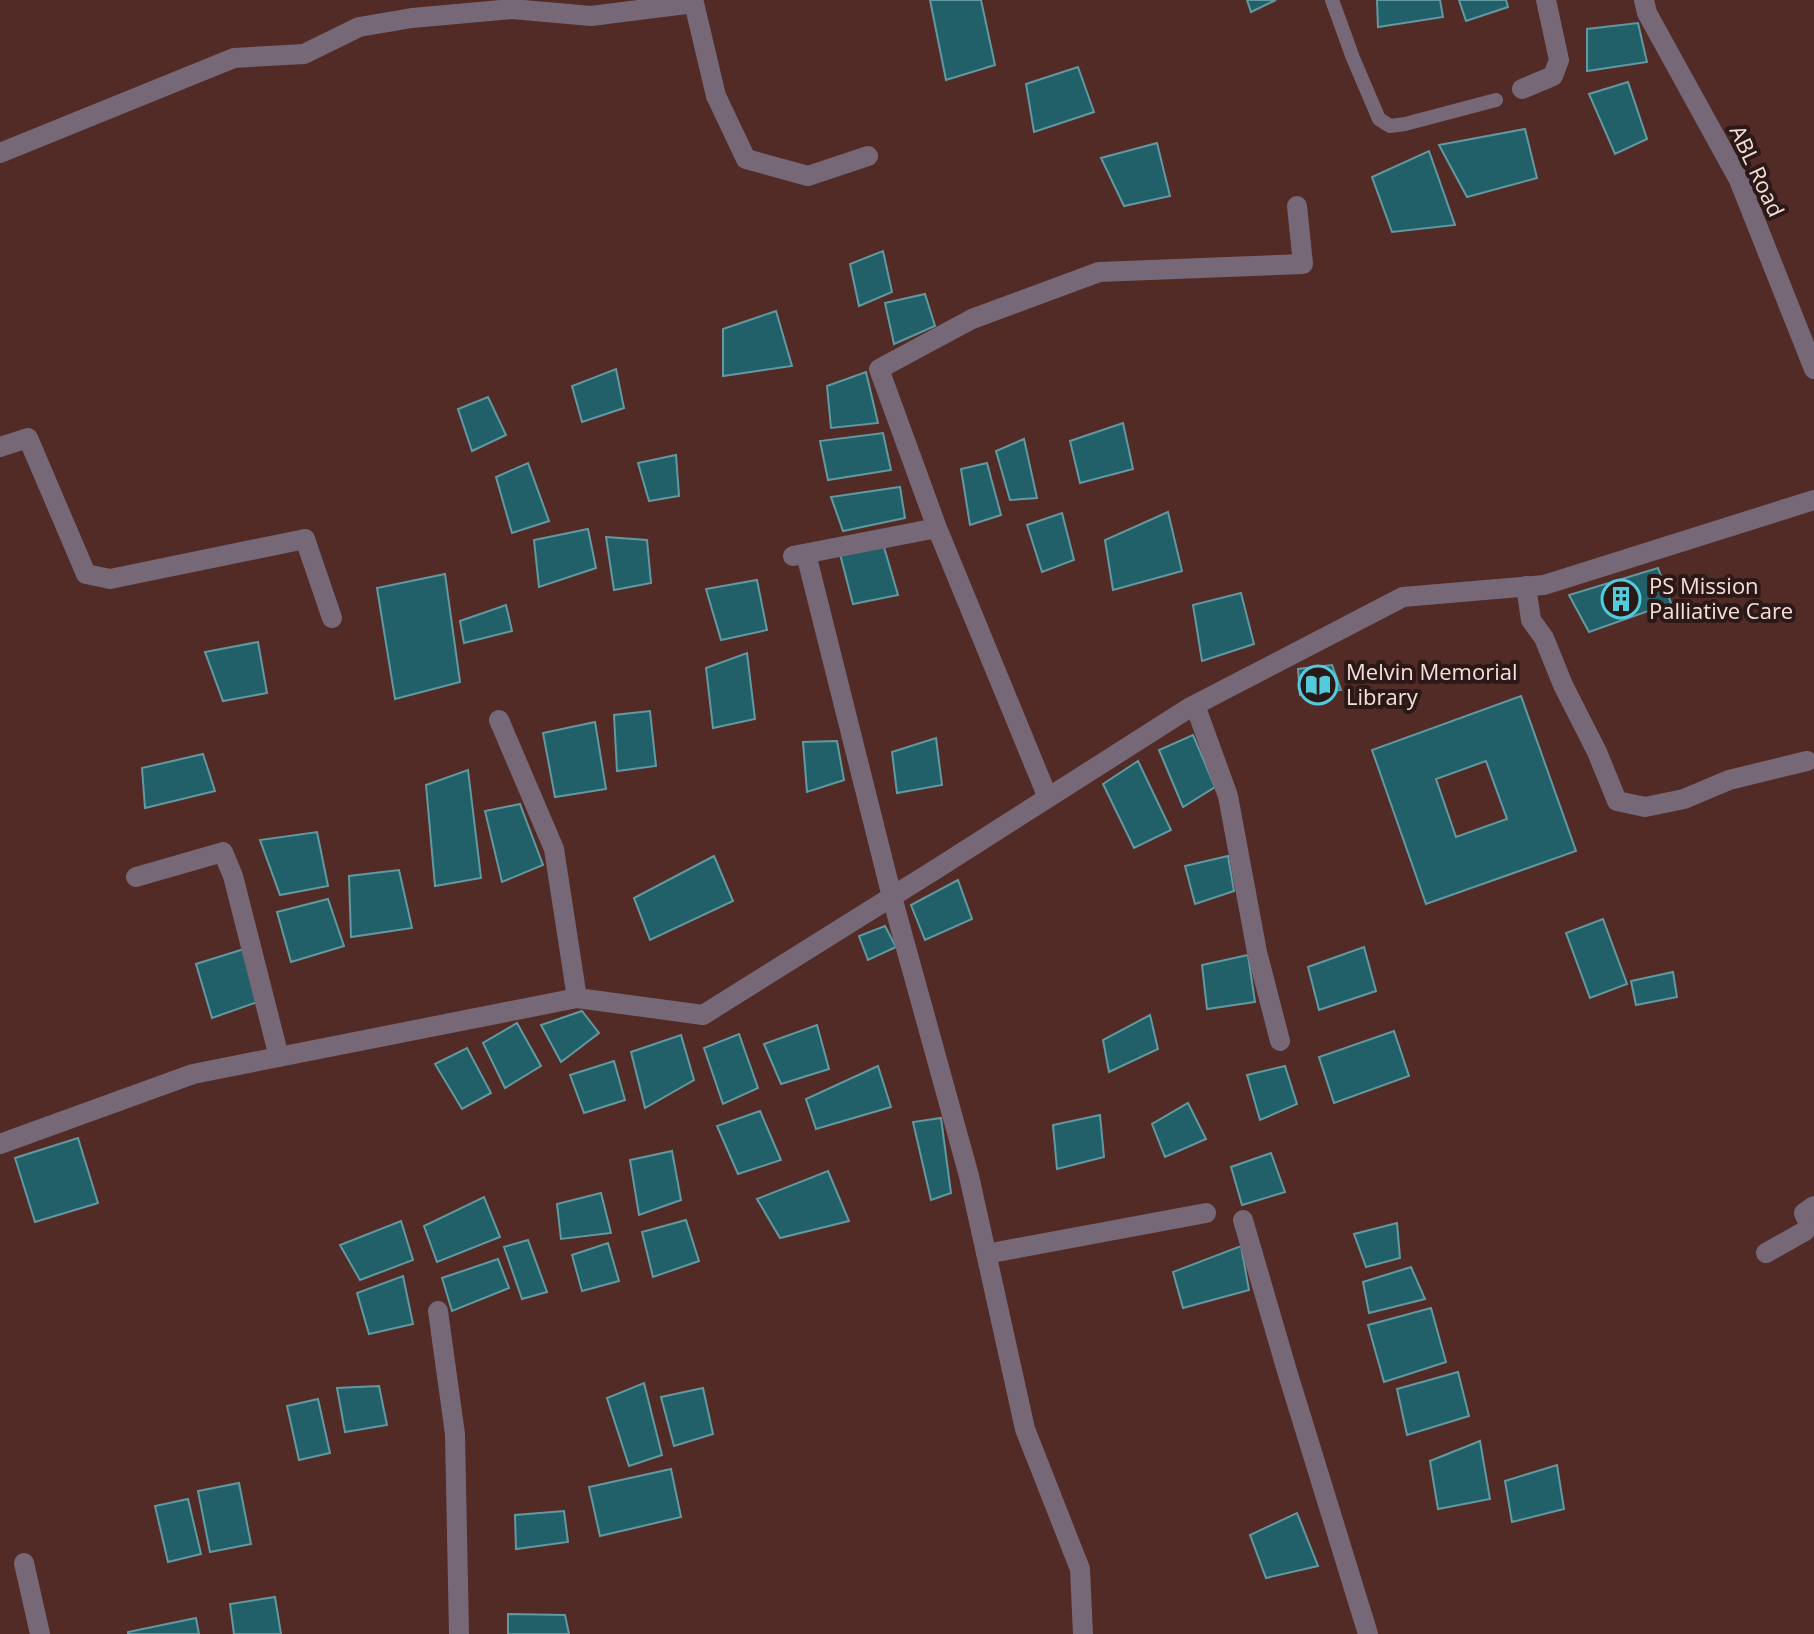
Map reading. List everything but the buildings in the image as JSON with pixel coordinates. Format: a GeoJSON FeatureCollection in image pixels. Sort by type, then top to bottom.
{"type":"FeatureCollection","features":[{"type":"Feature","properties":{"kind":"street"},"geometry":{"type":"LineString","coordinates":[[1522,89],[1553,76],[1559,60],[1546,0]]}},
{"type":"Feature","properties":{"kind":"street","name":"ABL Road"},"geometry":{"type":"LineString","coordinates":[[1644,0],[1647,13],[1739,180],[1814,369]]}},
{"type":"Feature","properties":{"kind":"street"},"geometry":{"type":"LineString","coordinates":[[0,153],[234,58],[304,54],[359,27],[412,18],[512,9],[591,16],[694,3],[716,96],[746,159],[808,176],[868,156]]}},
{"type":"Feature","properties":{"kind":"street"},"geometry":{"type":"LineString","coordinates":[[1048,798],[937,528],[879,369],[972,319],[1099,272],[1303,264],[1297,206]]}},
{"type":"Feature","properties":{"kind":"street"},"geometry":{"type":"LineString","coordinates":[[0,447],[28,438],[86,574],[110,579],[305,539],[332,618]]}},
{"type":"Feature","properties":{"kind":"street"},"geometry":{"type":"LineString","coordinates":[[0,1144],[193,1074],[577,998],[703,1015],[1189,708],[1403,597],[1544,585],[1814,500]]}},
{"type":"Feature","properties":{"kind":"street"},"geometry":{"type":"LineString","coordinates":[[937,528],[799,555],[969,1176],[1025,1429],[1080,1569],[1083,1634]]}},
{"type":"Feature","properties":{"kind":"street"},"geometry":{"type":"LineString","coordinates":[[1526,586],[1531,620],[1544,638],[1617,801],[1645,807],[1684,799],[1729,780],[1807,761]]}},
{"type":"Feature","properties":{"kind":"street"},"geometry":{"type":"LineString","coordinates":[[1195,705],[1228,796],[1257,952],[1280,1041]]}},
{"type":"Feature","properties":{"kind":"street"},"geometry":{"type":"LineString","coordinates":[[499,720],[554,849],[577,998]]}},
{"type":"Feature","properties":{"kind":"street"},"geometry":{"type":"LineString","coordinates":[[136,877],[223,852],[233,876],[279,1057]]}},
{"type":"Feature","properties":{"kind":"street"},"geometry":{"type":"LineString","coordinates":[[1766,1253],[1805,1231],[1809,1224],[1804,1213],[1814,1206]]}},
{"type":"Feature","properties":{"kind":"street"},"geometry":{"type":"LineString","coordinates":[[986,1254],[1206,1213]]}},
{"type":"Feature","properties":{"kind":"street"},"geometry":{"type":"LineString","coordinates":[[1243,1220],[1368,1634]]}},
{"type":"Feature","properties":{"kind":"street"},"geometry":{"type":"LineString","coordinates":[[438,1311],[455,1434],[459,1634]]}},
{"type":"Feature","properties":{"kind":"street"},"geometry":{"type":"LineString","coordinates":[[24,1563],[40,1634]]}},
{"type":"Feature","properties":{"kind":"lane"},"geometry":{"type":"LineString","coordinates":[[1332,0],[1379,119],[1390,126],[1496,100]]}},
{"type":"Feature","properties":{"kind":"place","name":"PS Mission Palliative Care"},"geometry":{"type":"Point","coordinates":[1621,599]}},
{"type":"Feature","properties":{"kind":"place","name":"Melvin Memorial Library"},"geometry":{"type":"Point","coordinates":[1318,685]}}]}
